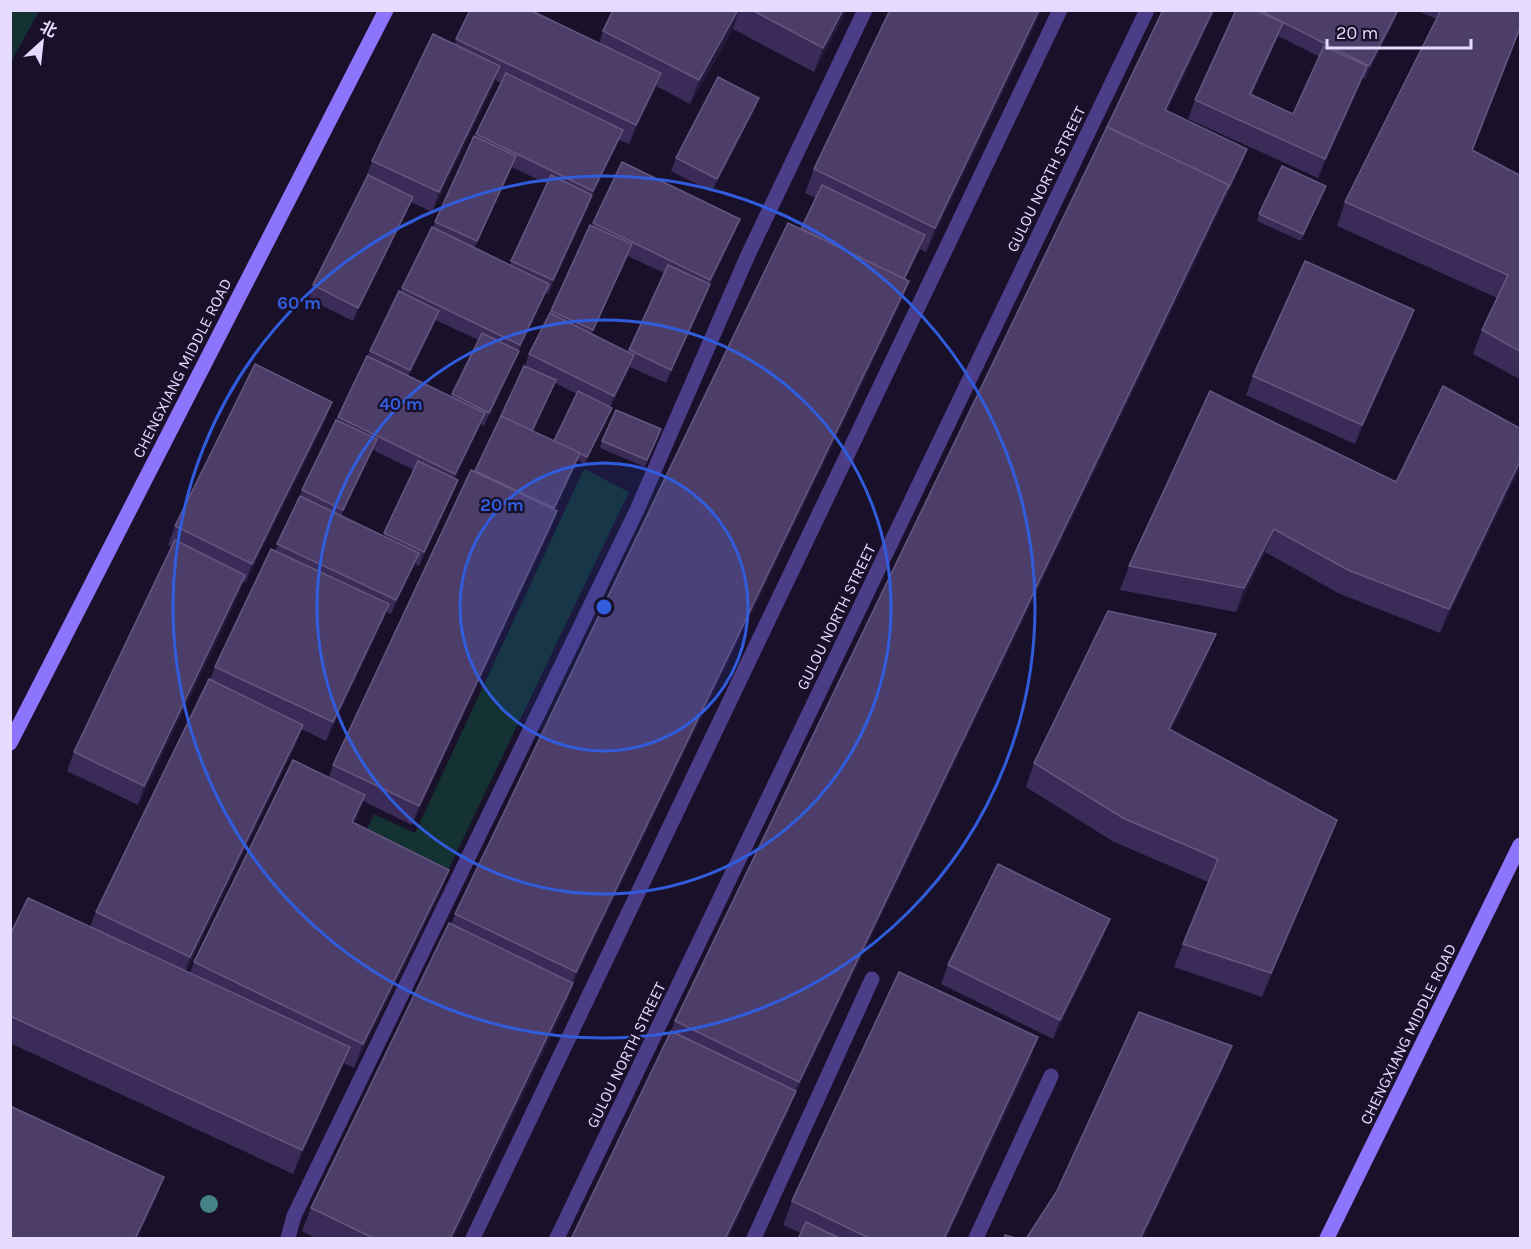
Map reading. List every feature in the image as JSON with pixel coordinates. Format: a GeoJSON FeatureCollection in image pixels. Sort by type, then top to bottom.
{"type":"FeatureCollection","features":[{"type":"Feature","properties":{"kind":"main road","name":"CHENGXIANG MIDDLE ROAD"},"geometry":{"type":"LineString","coordinates":[[10,743],[386,10]]}},
{"type":"Feature","properties":{"kind":"main road","name":"CHENGXIANG MIDDLE ROAD"},"geometry":{"type":"LineString","coordinates":[[1327,1239],[1521,845]]}},
{"type":"Feature","properties":{"kind":"street"},"geometry":{"type":"LineString","coordinates":[[288,1239],[294,1216],[637,510],[748,255],[865,10]]}},
{"type":"Feature","properties":{"kind":"street"},"geometry":{"type":"LineString","coordinates":[[473,1239],[1060,10]]}},
{"type":"Feature","properties":{"kind":"street","name":"GULOU NORTH STREET"},"geometry":{"type":"LineString","coordinates":[[557,1239],[1147,10]]}},
{"type":"Feature","properties":{"kind":"street"},"geometry":{"type":"LineString","coordinates":[[754,1239],[872,979]]}},
{"type":"Feature","properties":{"kind":"street"},"geometry":{"type":"LineString","coordinates":[[976,1239],[1052,1076]]}},
{"type":"Feature","properties":{"kind":"green space"},"geometry":{"type":"Polygon","coordinates":[[[10,11],[39,11],[11,62],[10,11]]]}},
{"type":"Feature","properties":{"kind":"green space"},"geometry":{"type":"Polygon","coordinates":[[[584,469],[629,492],[441,885],[360,845],[374,814],[415,833],[584,469]]]}},
{"type":"Feature","properties":{"kind":"building"},"geometry":{"type":"Polygon","coordinates":[[[470,10],[530,10],[661,73],[636,125],[456,39],[470,10]]]}},
{"type":"Feature","properties":{"kind":"building"},"geometry":{"type":"Polygon","coordinates":[[[613,10],[738,10],[699,80],[603,31],[613,10]]]}},
{"type":"Feature","properties":{"kind":"building"},"geometry":{"type":"Polygon","coordinates":[[[752,10],[843,10],[823,48],[752,10]]]}},
{"type":"Feature","properties":{"kind":"building"},"geometry":{"type":"Polygon","coordinates":[[[890,10],[1039,10],[935,228],[814,169],[890,10]]]}},
{"type":"Feature","properties":{"kind":"building"},"geometry":{"type":"Polygon","coordinates":[[[1163,10],[1213,10],[1165,110],[1247,149],[1228,189],[1229,185],[1107,127],[1163,10]]]}},
{"type":"Feature","properties":{"kind":"building"},"geometry":{"type":"Polygon","coordinates":[[[1236,10],[1255,10],[1283,23],[1250,94],[1293,114],[1324,46],[1367,66],[1325,159],[1195,100],[1236,10]]]}},
{"type":"Feature","properties":{"kind":"building"},"geometry":{"type":"Polygon","coordinates":[[[1259,10],[1398,10],[1369,66],[1259,10]]]}},
{"type":"Feature","properties":{"kind":"building"},"geometry":{"type":"Polygon","coordinates":[[[1441,10],[1521,10],[1521,25],[1472,150],[1521,176],[1521,352],[1482,330],[1508,275],[1345,202],[1441,10]]]}},
{"type":"Feature","properties":{"kind":"building"},"geometry":{"type":"Polygon","coordinates":[[[433,34],[500,66],[439,192],[372,161],[433,34]]]}},
{"type":"Feature","properties":{"kind":"building"},"geometry":{"type":"Polygon","coordinates":[[[506,73],[623,130],[593,191],[476,134],[506,73]]]}},
{"type":"Feature","properties":{"kind":"building"},"geometry":{"type":"Polygon","coordinates":[[[718,77],[759,98],[717,179],[676,158],[718,77]]]}},
{"type":"Feature","properties":{"kind":"building"},"geometry":{"type":"Polygon","coordinates":[[[1107,127],[1229,185],[799,1082],[675,1021],[1107,127]]]}},
{"type":"Feature","properties":{"kind":"building"},"geometry":{"type":"Polygon","coordinates":[[[474,136],[516,156],[477,241],[435,222],[474,136]]]}},
{"type":"Feature","properties":{"kind":"building"},"geometry":{"type":"Polygon","coordinates":[[[622,162],[740,219],[710,280],[593,223],[622,162]]]}},
{"type":"Feature","properties":{"kind":"building"},"geometry":{"type":"Polygon","coordinates":[[[1282,166],[1326,186],[1303,234],[1259,214],[1282,166]]]}},
{"type":"Feature","properties":{"kind":"building"},"geometry":{"type":"Polygon","coordinates":[[[368,175],[413,197],[358,308],[313,285],[368,175]]]}},
{"type":"Feature","properties":{"kind":"building"},"geometry":{"type":"Polygon","coordinates":[[[551,175],[592,195],[553,280],[511,261],[551,175]]]}},
{"type":"Feature","properties":{"kind":"building"},"geometry":{"type":"Polygon","coordinates":[[[822,185],[925,235],[904,279],[801,229],[822,185]]]}},
{"type":"Feature","properties":{"kind":"building"},"geometry":{"type":"Polygon","coordinates":[[[788,223],[909,281],[576,972],[455,914],[788,223]]]}},
{"type":"Feature","properties":{"kind":"building"},"geometry":{"type":"Polygon","coordinates":[[[590,225],[632,244],[593,330],[551,311],[590,225]]]}},
{"type":"Feature","properties":{"kind":"building"},"geometry":{"type":"Polygon","coordinates":[[[432,227],[549,284],[520,345],[402,288],[432,227]]]}},
{"type":"Feature","properties":{"kind":"building"},"geometry":{"type":"Polygon","coordinates":[[[1305,261],[1414,310],[1362,425],[1253,376],[1305,261]]]}},
{"type":"Feature","properties":{"kind":"building"},"geometry":{"type":"Polygon","coordinates":[[[668,265],[710,284],[671,370],[629,350],[668,265]]]}},
{"type":"Feature","properties":{"kind":"building"},"geometry":{"type":"Polygon","coordinates":[[[399,291],[439,311],[410,370],[370,351],[399,291]]]}},
{"type":"Feature","properties":{"kind":"building"},"geometry":{"type":"Polygon","coordinates":[[[550,313],[634,355],[614,396],[529,354],[550,313]]]}},
{"type":"Feature","properties":{"kind":"building"},"geometry":{"type":"Polygon","coordinates":[[[482,333],[519,351],[489,413],[452,394],[482,333]]]}},
{"type":"Feature","properties":{"kind":"building"},"geometry":{"type":"Polygon","coordinates":[[[367,356],[485,413],[455,474],[338,417],[367,356]]]}},
{"type":"Feature","properties":{"kind":"building"},"geometry":{"type":"Polygon","coordinates":[[[255,364],[332,402],[252,564],[175,526],[255,364]]]}},
{"type":"Feature","properties":{"kind":"building"},"geometry":{"type":"Polygon","coordinates":[[[524,366],[556,380],[532,431],[501,416],[524,366]]]}},
{"type":"Feature","properties":{"kind":"building"},"geometry":{"type":"Polygon","coordinates":[[[1443,386],[1521,429],[1521,459],[1449,609],[1348,570],[1274,529],[1244,588],[1129,566],[1210,391],[1396,482],[1443,386]]]}},
{"type":"Feature","properties":{"kind":"building"},"geometry":{"type":"Polygon","coordinates":[[[578,391],[612,408],[587,457],[554,441],[578,391]]]}},
{"type":"Feature","properties":{"kind":"building"},"geometry":{"type":"Polygon","coordinates":[[[616,410],[661,429],[647,460],[602,441],[616,410]]]}},
{"type":"Feature","properties":{"kind":"building"},"geometry":{"type":"Polygon","coordinates":[[[501,416],[580,453],[554,508],[475,471],[501,416]]]}},
{"type":"Feature","properties":{"kind":"building"},"geometry":{"type":"Polygon","coordinates":[[[336,420],[377,439],[343,510],[302,490],[336,420]]]}},
{"type":"Feature","properties":{"kind":"building"},"geometry":{"type":"Polygon","coordinates":[[[418,461],[458,480],[424,552],[384,533],[418,461]]]}},
{"type":"Feature","properties":{"kind":"building"},"geometry":{"type":"Polygon","coordinates":[[[471,470],[557,511],[419,806],[333,765],[471,470]]]}},
{"type":"Feature","properties":{"kind":"building"},"geometry":{"type":"Polygon","coordinates":[[[300,496],[419,553],[396,600],[277,544],[300,496]]]}},
{"type":"Feature","properties":{"kind":"building"},"geometry":{"type":"Polygon","coordinates":[[[175,540],[245,575],[144,786],[74,752],[175,540]]]}},
{"type":"Feature","properties":{"kind":"building"},"geometry":{"type":"Polygon","coordinates":[[[271,549],[389,604],[333,722],[215,667],[271,549]]]}},
{"type":"Feature","properties":{"kind":"building"},"geometry":{"type":"Polygon","coordinates":[[[1108,611],[1216,634],[1169,729],[1337,820],[1271,973],[1183,944],[1218,859],[1123,818],[1034,763],[1108,611]]]}},
{"type":"Feature","properties":{"kind":"building"},"geometry":{"type":"Polygon","coordinates":[[[209,679],[303,725],[190,957],[96,912],[209,679]]]}},
{"type":"Feature","properties":{"kind":"building"},"geometry":{"type":"Polygon","coordinates":[[[293,760],[365,795],[352,822],[449,870],[363,1044],[194,962],[293,760]]]}},
{"type":"Feature","properties":{"kind":"building"},"geometry":{"type":"Polygon","coordinates":[[[998,864],[1110,919],[1060,1020],[948,965],[998,864]]]}},
{"type":"Feature","properties":{"kind":"building"},"geometry":{"type":"Polygon","coordinates":[[[28,898],[350,1047],[302,1150],[10,1016],[10,935],[28,898]]]}},
{"type":"Feature","properties":{"kind":"building"},"geometry":{"type":"Polygon","coordinates":[[[449,923],[573,983],[450,1239],[375,1239],[311,1208],[449,923]]]}},
{"type":"Feature","properties":{"kind":"building"},"geometry":{"type":"Polygon","coordinates":[[[899,972],[1038,1037],[944,1239],[871,1239],[792,1201],[899,972]]]}},
{"type":"Feature","properties":{"kind":"building"},"geometry":{"type":"Polygon","coordinates":[[[1139,1012],[1232,1046],[1140,1239],[1026,1239],[1057,1191],[1139,1012]]]}},
{"type":"Feature","properties":{"kind":"building"},"geometry":{"type":"Polygon","coordinates":[[[671,1031],[796,1091],[725,1239],[571,1239],[671,1031]]]}},
{"type":"Feature","properties":{"kind":"building"},"geometry":{"type":"Polygon","coordinates":[[[10,1106],[164,1177],[135,1239],[10,1239],[10,1106]]]}},
{"type":"Feature","properties":{"kind":"building"},"geometry":{"type":"Polygon","coordinates":[[[806,1222],[841,1239],[798,1239],[806,1222]]]}},
{"type":"Feature","properties":{"kind":"building"},"geometry":{"type":"Polygon","coordinates":[[[1005,1235],[1019,1239],[1004,1239],[1005,1235]]]}}]}
